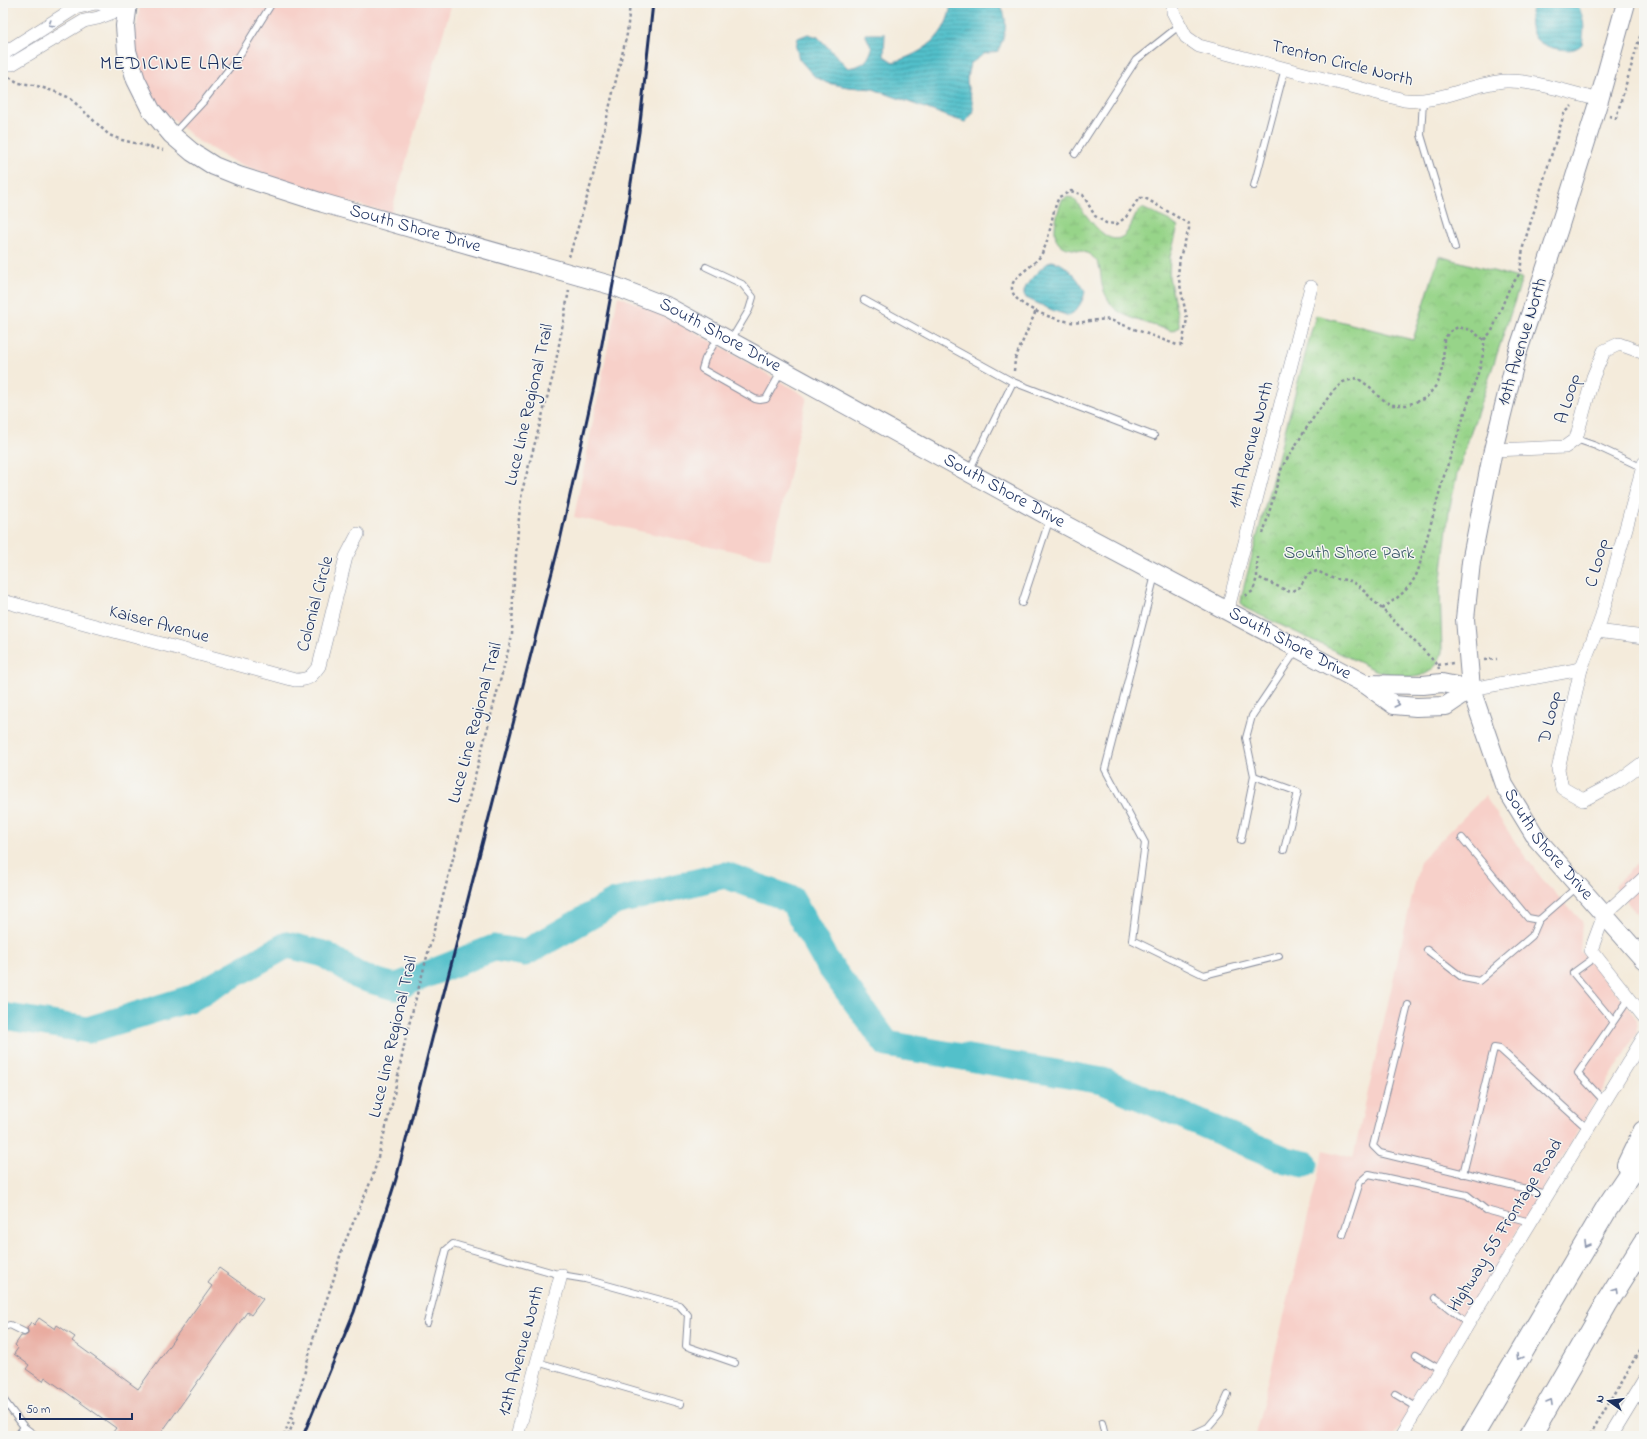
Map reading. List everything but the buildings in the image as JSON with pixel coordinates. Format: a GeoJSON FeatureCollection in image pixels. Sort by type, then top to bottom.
{"type":"FeatureCollection","features":[{"type":"Feature","properties":{"kind":"highway"},"geometry":{"type":"LineString","coordinates":[[1598,1224],[1644,1132]]}},
{"type":"Feature","properties":{"kind":"highway"},"geometry":{"type":"LineString","coordinates":[[1472,1436],[1598,1224],[1644,1153]]}},
{"type":"Feature","properties":{"kind":"highway"},"geometry":{"type":"LineString","coordinates":[[1530,1436],[1606,1304],[1644,1243]]}},
{"type":"Feature","properties":{"kind":"street","name":"Trenton Circle North"},"geometry":{"type":"LineString","coordinates":[[1173,3],[1173,12],[1179,26],[1186,37],[1199,46],[1404,100],[1438,98],[1486,84],[1506,81],[1527,82],[1597,106]]}},
{"type":"Feature","properties":{"kind":"street","name":"10th Avenue North"},"geometry":{"type":"LineString","coordinates":[[1471,689],[1465,619],[1471,562],[1493,450],[1517,354],[1558,231],[1597,106],[1626,3]]}},
{"type":"Feature","properties":{"kind":"street"},"geometry":{"type":"LineString","coordinates":[[3,56],[6,52],[75,8],[95,4],[126,4]]}},
{"type":"Feature","properties":{"kind":"street","name":"South Shore Drive"},"geometry":{"type":"LineString","coordinates":[[126,4],[125,26],[127,51],[136,80],[151,110],[172,135],[192,152],[214,166],[239,176],[323,203],[614,286],[668,307],[782,371],[969,471],[1050,517],[1365,684],[1394,705],[1416,707],[1446,706],[1471,689]]}},
{"type":"Feature","properties":{"kind":"street"},"geometry":{"type":"LineString","coordinates":[[3,64],[12,64],[84,20],[98,18],[126,4]]}},
{"type":"Feature","properties":{"kind":"street","name":"11th Avenue North"},"geometry":{"type":"LineString","coordinates":[[1227,612],[1311,287]]}},
{"type":"Feature","properties":{"kind":"street","name":"A Loop"},"geometry":{"type":"LineString","coordinates":[[1493,450],[1565,447],[1576,439],[1593,377],[1604,351],[1619,344],[1644,353]]}},
{"type":"Feature","properties":{"kind":"street","name":"C Loop"},"geometry":{"type":"LineString","coordinates":[[1581,669],[1600,622],[1643,466]]}},
{"type":"Feature","properties":{"kind":"street","name":"Colonial Circle"},"geometry":{"type":"LineString","coordinates":[[306,680],[319,666],[346,557],[358,534]]}},
{"type":"Feature","properties":{"kind":"street","name":"Kaiser Avenue"},"geometry":{"type":"LineString","coordinates":[[3,601],[295,680],[306,680]]}},
{"type":"Feature","properties":{"kind":"street"},"geometry":{"type":"LineString","coordinates":[[1597,631],[1644,637]]}},
{"type":"Feature","properties":{"kind":"street","name":"D Loop"},"geometry":{"type":"LineString","coordinates":[[1471,689],[1581,669],[1558,769],[1562,788],[1583,800],[1617,782],[1644,762]]}},
{"type":"Feature","properties":{"kind":"street","name":"South Shore Drive"},"geometry":{"type":"LineString","coordinates":[[1365,684],[1423,685],[1442,683],[1471,689]]}},
{"type":"Feature","properties":{"kind":"street","name":"South Shore Drive"},"geometry":{"type":"LineString","coordinates":[[1471,689],[1504,785],[1537,839],[1644,960]]}},
{"type":"Feature","properties":{"kind":"street"},"geometry":{"type":"LineString","coordinates":[[1644,878],[1604,915],[1591,950],[1595,957],[1644,1017]]}},
{"type":"Feature","properties":{"kind":"street","name":"Highway 55 Frontage Road"},"geometry":{"type":"LineString","coordinates":[[1401,1436],[1644,1036]]}},
{"type":"Feature","properties":{"kind":"street","name":"12th Avenue North"},"geometry":{"type":"LineString","coordinates":[[517,1436],[560,1275]]}},
{"type":"Feature","properties":{"kind":"street"},"geometry":{"type":"LineString","coordinates":[[1610,1436],[1639,1399],[1644,1380]]}},
{"type":"Feature","properties":{"kind":"lane"},"geometry":{"type":"LineString","coordinates":[[172,135],[203,102],[238,56],[272,3]]}},
{"type":"Feature","properties":{"kind":"lane"},"geometry":{"type":"LineString","coordinates":[[1075,154],[1136,60],[1179,26]]}},
{"type":"Feature","properties":{"kind":"lane"},"geometry":{"type":"LineString","coordinates":[[1254,186],[1285,68]]}},
{"type":"Feature","properties":{"kind":"lane"},"geometry":{"type":"LineString","coordinates":[[1423,100],[1421,135],[1455,248]]}},
{"type":"Feature","properties":{"kind":"lane"},"geometry":{"type":"LineString","coordinates":[[706,268],[742,284],[753,297],[749,310],[705,359],[702,369],[755,399],[760,400],[766,399],[782,371]]}},
{"type":"Feature","properties":{"kind":"lane"},"geometry":{"type":"LineString","coordinates":[[864,300],[1012,382],[1154,436]]}},
{"type":"Feature","properties":{"kind":"lane"},"geometry":{"type":"LineString","coordinates":[[969,471],[1012,382]]}},
{"type":"Feature","properties":{"kind":"lane"},"geometry":{"type":"LineString","coordinates":[[1576,439],[1643,466]]}},
{"type":"Feature","properties":{"kind":"lane"},"geometry":{"type":"LineString","coordinates":[[1022,602],[1050,517]]}},
{"type":"Feature","properties":{"kind":"lane"},"geometry":{"type":"LineString","coordinates":[[1156,573],[1105,769],[1145,843],[1132,940],[1204,975],[1279,956]]}},
{"type":"Feature","properties":{"kind":"lane"},"geometry":{"type":"LineString","coordinates":[[1241,840],[1254,776],[1246,738],[1252,716],[1298,648]]}},
{"type":"Feature","properties":{"kind":"lane"},"geometry":{"type":"LineString","coordinates":[[1254,776],[1298,792],[1284,850]]}},
{"type":"Feature","properties":{"kind":"lane"},"geometry":{"type":"LineString","coordinates":[[1462,838],[1528,918],[1539,920]]}},
{"type":"Feature","properties":{"kind":"lane"},"geometry":{"type":"LineString","coordinates":[[1427,950],[1463,978],[1479,981],[1532,936],[1539,920],[1578,886]]}},
{"type":"Feature","properties":{"kind":"lane"},"geometry":{"type":"LineString","coordinates":[[1595,957],[1573,973],[1613,1021]]}},
{"type":"Feature","properties":{"kind":"lane"},"geometry":{"type":"LineString","coordinates":[[1604,1101],[1578,1073],[1629,999]]}},
{"type":"Feature","properties":{"kind":"lane"},"geometry":{"type":"LineString","coordinates":[[1408,1006],[1373,1146],[1380,1154],[1547,1194]]}},
{"type":"Feature","properties":{"kind":"lane"},"geometry":{"type":"LineString","coordinates":[[1463,1174],[1494,1048],[1500,1049],[1588,1129]]}},
{"type":"Feature","properties":{"kind":"lane"},"geometry":{"type":"LineString","coordinates":[[1343,1235],[1360,1182],[1369,1174],[1467,1195],[1486,1210],[1530,1222]]}},
{"type":"Feature","properties":{"kind":"lane"},"geometry":{"type":"LineString","coordinates":[[427,1322],[446,1250],[453,1244],[560,1275],[585,1279],[679,1305],[688,1315],[686,1346],[735,1363]]}},
{"type":"Feature","properties":{"kind":"lane"},"geometry":{"type":"LineString","coordinates":[[1436,1298],[1468,1324]]}},
{"type":"Feature","properties":{"kind":"lane"},"geometry":{"type":"LineString","coordinates":[[3,1327],[10,1326],[24,1332]]}},
{"type":"Feature","properties":{"kind":"lane"},"geometry":{"type":"LineString","coordinates":[[1416,1355],[1440,1370]]}},
{"type":"Feature","properties":{"kind":"lane"},"geometry":{"type":"LineString","coordinates":[[537,1362],[681,1404]]}},
{"type":"Feature","properties":{"kind":"lane"},"geometry":{"type":"LineString","coordinates":[[1395,1394],[1418,1408]]}},
{"type":"Feature","properties":{"kind":"lane"},"geometry":{"type":"LineString","coordinates":[[1189,1436],[1208,1427],[1220,1413],[1228,1395]]}},
{"type":"Feature","properties":{"kind":"lane"},"geometry":{"type":"LineString","coordinates":[[3,1399],[24,1427],[36,1436]]}},
{"type":"Feature","properties":{"kind":"lane"},"geometry":{"type":"LineString","coordinates":[[1102,1423],[1105,1436]]}},
{"type":"Feature","properties":{"kind":"lane"},"geometry":{"type":"LineString","coordinates":[[17,1436],[24,1427]]}},
{"type":"Feature","properties":{"kind":"path","name":"Luce Line Regional Trail"},"geometry":{"type":"LineString","coordinates":[[284,1436],[292,1417],[313,1339],[333,1281],[342,1249],[373,1176],[392,1104],[407,1032],[512,636],[513,594],[522,491],[554,372],[570,285],[568,262],[591,184],[627,34],[630,3]]}},
{"type":"Feature","properties":{"kind":"path"},"geometry":{"type":"LineString","coordinates":[[1382,609],[1405,592],[1413,583],[1418,572],[1443,479],[1480,367],[1484,350],[1484,340],[1492,331],[1509,289],[1520,273],[1523,247],[1564,114],[1572,106],[1597,106],[1616,118],[1644,23]]}},
{"type":"Feature","properties":{"kind":"path"},"geometry":{"type":"LineString","coordinates":[[1071,191],[1083,195],[1095,216],[1106,223],[1117,224],[1126,217],[1139,198],[1145,198],[1189,224],[1189,229],[1180,257],[1178,274],[1187,319],[1182,345],[1177,346],[1110,320],[1099,318],[1081,323],[1069,322],[1036,311],[1018,301],[1012,293],[1012,285],[1040,255],[1051,230],[1053,210],[1059,197],[1071,191]]}},
{"type":"Feature","properties":{"kind":"path"},"geometry":{"type":"LineString","coordinates":[[1012,382],[1015,359],[1036,311]]}},
{"type":"Feature","properties":{"kind":"path"},"geometry":{"type":"LineString","coordinates":[[1261,541],[1282,467],[1312,421],[1334,391],[1344,382],[1357,378],[1391,405],[1407,405],[1426,398],[1438,383],[1443,365],[1444,340],[1449,332],[1458,327],[1471,330],[1484,340]]}},
{"type":"Feature","properties":{"kind":"path"},"geometry":{"type":"LineString","coordinates":[[1257,556],[1256,577],[1290,592],[1300,587],[1307,575],[1317,571],[1334,579],[1348,580],[1358,585],[1438,665],[1442,683]]}},
{"type":"Feature","properties":{"kind":"path"},"geometry":{"type":"LineString","coordinates":[[1590,1436],[1632,1363],[1644,1347]]}},
{"type":"Feature","properties":{"kind":"path"},"geometry":{"type":"LineString","coordinates":[[288,1436],[294,1422],[292,1417]]}},
{"type":"Feature","properties":{"kind":"shaded area"},"geometry":{"type":"Polygon","coordinates":[[[140,3],[452,3],[391,213],[313,193],[233,161],[196,140],[162,109],[141,78],[134,44],[140,3]]]}},
{"type":"Feature","properties":{"kind":"shaded area"},"geometry":{"type":"Polygon","coordinates":[[[618,296],[664,314],[807,397],[770,559],[574,517],[618,296]]]}},
{"type":"Feature","properties":{"kind":"shaded area"},"geometry":{"type":"Polygon","coordinates":[[[1485,796],[1521,851],[1546,884],[1582,921],[1580,951],[1633,1013],[1636,1019],[1637,1033],[1394,1436],[1255,1436],[1324,1150],[1353,1158],[1420,861],[1485,796]]]}},
{"type":"Feature","properties":{"kind":"shaded area"},"geometry":{"type":"Polygon","coordinates":[[[1644,856],[1644,923],[1614,886],[1644,856]]]}},
{"type":"Feature","properties":{"kind":"green space"},"geometry":{"type":"Polygon","coordinates":[[[1068,197],[1073,198],[1097,228],[1105,235],[1113,238],[1120,238],[1127,232],[1137,213],[1142,208],[1170,221],[1178,227],[1170,257],[1169,277],[1180,327],[1172,331],[1137,320],[1118,311],[1108,300],[1102,285],[1100,270],[1096,260],[1086,253],[1064,247],[1059,244],[1055,233],[1056,219],[1062,200],[1068,197]]]}},
{"type":"Feature","properties":{"kind":"green space","name":"South Shore Park"},"geometry":{"type":"Polygon","coordinates":[[[1439,256],[1522,279],[1457,474],[1449,511],[1440,588],[1442,652],[1437,663],[1431,670],[1423,675],[1403,677],[1382,673],[1373,669],[1245,608],[1241,603],[1242,594],[1316,315],[1413,340],[1439,256]]]}},
{"type":"Feature","properties":{"kind":"water"},"geometry":{"type":"Polygon","coordinates":[[[951,3],[1000,3],[1005,16],[1005,33],[998,51],[984,54],[970,64],[967,80],[973,107],[970,117],[965,122],[873,89],[848,87],[827,83],[814,76],[799,59],[796,47],[798,38],[808,34],[818,37],[848,68],[857,66],[864,63],[872,49],[865,34],[885,34],[884,56],[893,62],[904,59],[924,49],[939,34],[949,15],[951,3]]]}},
{"type":"Feature","properties":{"kind":"water"},"geometry":{"type":"Polygon","coordinates":[[[1534,3],[1576,3],[1584,23],[1582,44],[1574,49],[1565,50],[1554,48],[1539,42],[1532,31],[1531,26],[1532,7],[1534,3]]]}},
{"type":"Feature","properties":{"kind":"water"},"geometry":{"type":"Polygon","coordinates":[[[1051,261],[1062,264],[1067,268],[1079,281],[1085,291],[1080,305],[1069,316],[1026,298],[1024,294],[1030,280],[1051,261]]]}},
{"type":"Feature","properties":{"kind":"water"},"geometry":{"type":"Polygon","coordinates":[[[3,1009],[28,1021],[3,1024],[3,1009]]]}},
{"type":"Feature","properties":{"kind":"waterway"},"geometry":{"type":"LineString","coordinates":[[3,1016],[88,1030],[192,998],[287,945],[324,954],[360,977],[395,987],[494,948],[525,953],[615,902],[725,875],[791,899],[826,961],[887,1044],[1103,1081],[1286,1160],[1305,1164]]}},
{"type":"Feature","properties":{"kind":"railway"},"geometry":{"type":"LineString","coordinates":[[303,1436],[354,1312],[396,1179],[559,545],[594,387],[627,208],[639,132],[653,3]]}},
{"type":"Feature","properties":{"kind":"district","name":"MEDICINE LAKE"},"geometry":{"type":"Point","coordinates":[172,64]}}]}
